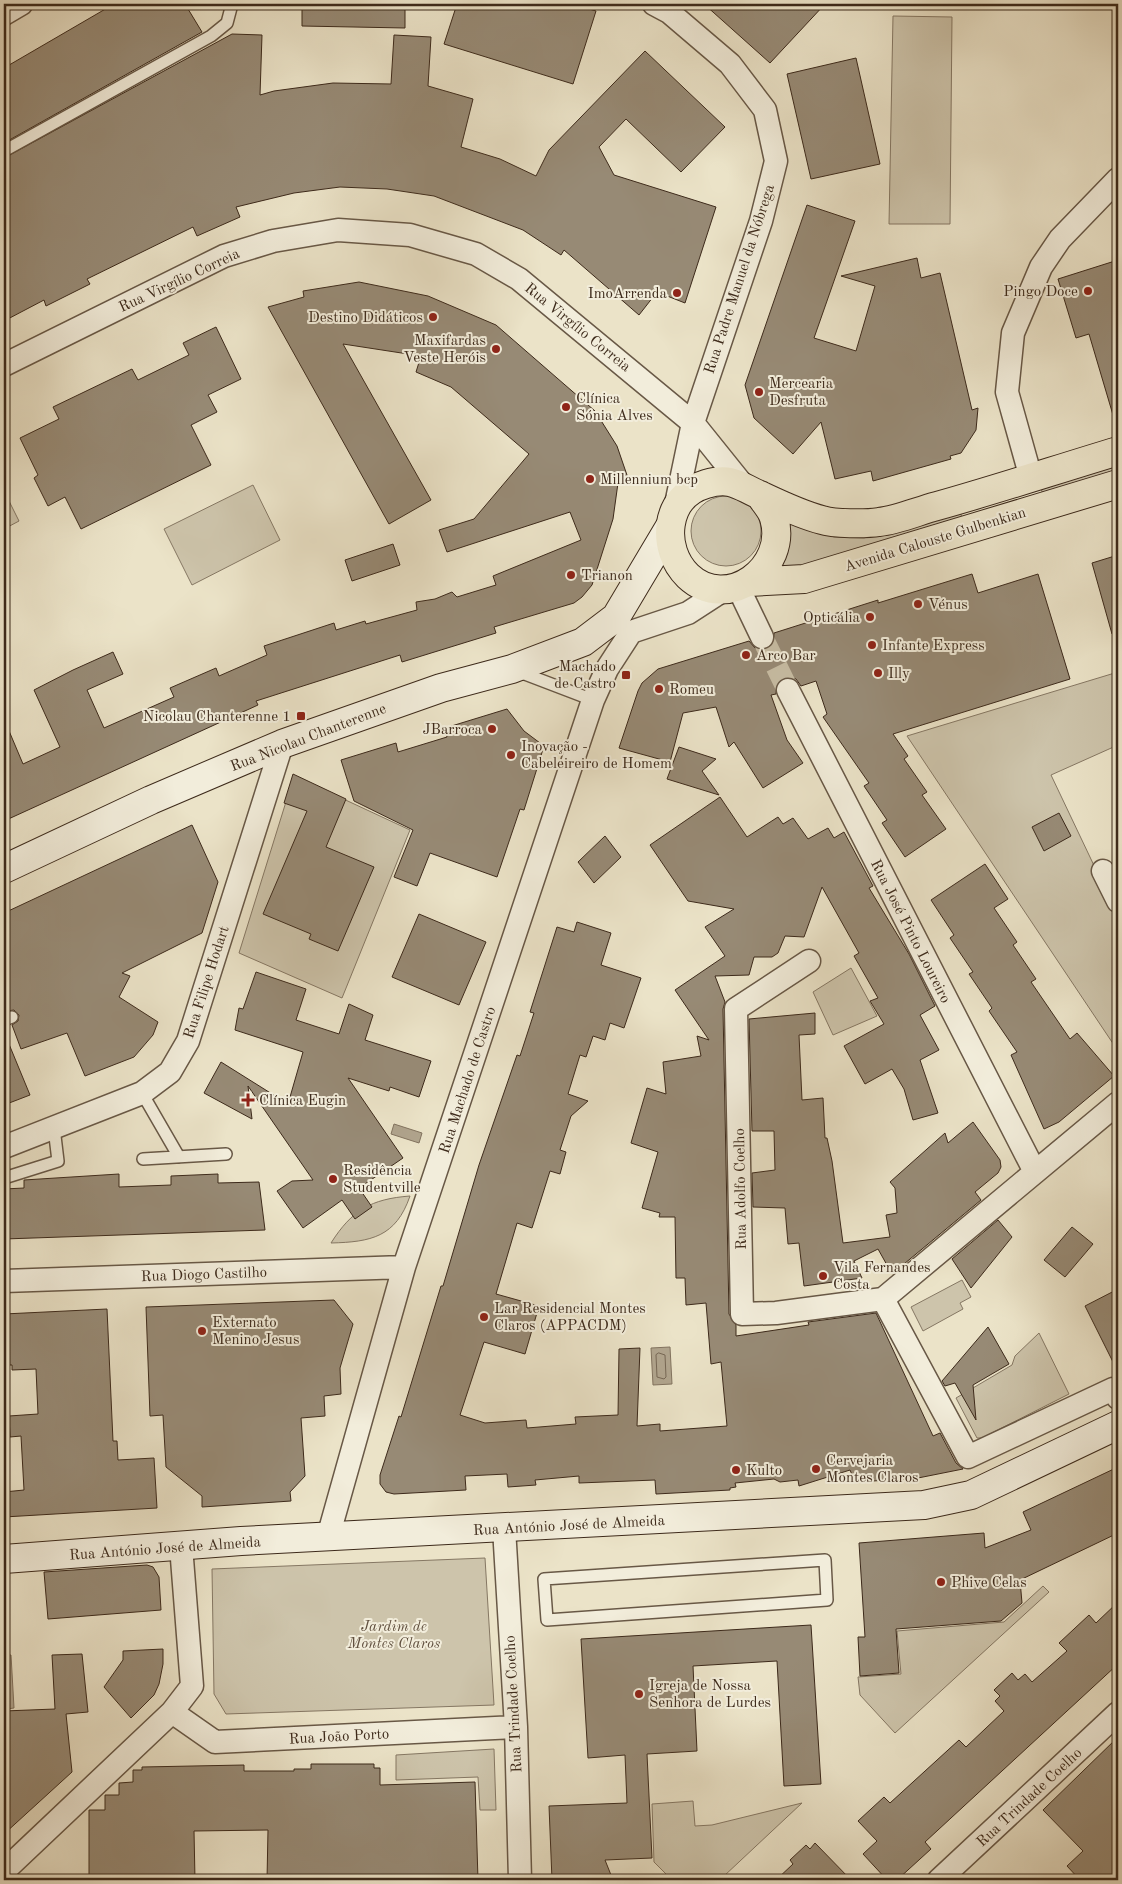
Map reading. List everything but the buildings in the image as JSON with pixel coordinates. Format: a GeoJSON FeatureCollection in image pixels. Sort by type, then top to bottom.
{"type":"FeatureCollection","features":[{"type":"Feature","properties":{"kind":"main road","name":"Avenida Calouste Gulbenkian"},"geometry":{"type":"LineString","coordinates":[[751,490],[823,521],[879,522],[1118,451]]}},
{"type":"Feature","properties":{"kind":"main road"},"geometry":{"type":"LineString","coordinates":[[723,481],[751,490],[774,517],[777,542],[768,565],[737,586],[706,587],[690,578],[677,564],[670,546],[672,518],[688,494],[704,484],[723,481]]}},
{"type":"Feature","properties":{"kind":"main road","name":"Avenida Calouste Gulbenkian"},"geometry":{"type":"LineString","coordinates":[[737,586],[804,580],[1118,484]]}},
{"type":"Feature","properties":{"kind":"street"},"geometry":{"type":"LineString","coordinates":[[4,14],[21,4]]}},
{"type":"Feature","properties":{"kind":"street","name":"Rua Padre Manuel da Nóbrega"},"geometry":{"type":"LineString","coordinates":[[654,4],[669,12],[730,64],[765,110],[776,161],[761,221],[693,423],[672,518]]}},
{"type":"Feature","properties":{"kind":"street"},"geometry":{"type":"LineString","coordinates":[[1031,478],[1007,392],[1013,333],[1046,260],[1060,239],[1118,178]]}},
{"type":"Feature","properties":{"kind":"street","name":"Rua Virgílio Correia"},"geometry":{"type":"LineString","coordinates":[[4,366],[224,256],[272,241],[338,230],[410,235],[476,254],[519,279],[693,423],[751,490]]}},
{"type":"Feature","properties":{"kind":"street"},"geometry":{"type":"LineString","coordinates":[[623,625],[672,518]]}},
{"type":"Feature","properties":{"kind":"street"},"geometry":{"type":"LineString","coordinates":[[623,625],[688,613],[737,586],[762,637]]}},
{"type":"Feature","properties":{"kind":"street","name":"Rua Nicolau Chanterenne"},"geometry":{"type":"LineString","coordinates":[[4,869],[152,800],[282,744],[440,688],[512,669],[623,625]]}},
{"type":"Feature","properties":{"kind":"street","name":"Rua Machado de Castro"},"geometry":{"type":"LineString","coordinates":[[328,1537],[404,1267],[593,700],[623,625]]}},
{"type":"Feature","properties":{"kind":"street","name":"Rua José Pinto Loureiro"},"geometry":{"type":"LineString","coordinates":[[788,690],[1035,1172]]}},
{"type":"Feature","properties":{"kind":"street","name":"Rua Filipe Hodart"},"geometry":{"type":"LineString","coordinates":[[4,1147],[142,1093],[170,1072],[188,1041],[282,744]]}},
{"type":"Feature","properties":{"kind":"street"},"geometry":{"type":"LineString","coordinates":[[1103,870],[1118,901]]}},
{"type":"Feature","properties":{"kind":"street","name":"Rua Adolfo Coelho"},"geometry":{"type":"LineString","coordinates":[[809,961],[736,1009],[742,1314],[776,1313],[883,1299]]}},
{"type":"Feature","properties":{"kind":"street"},"geometry":{"type":"LineString","coordinates":[[1118,1102],[883,1299],[968,1457],[1114,1389],[1118,1398]]}},
{"type":"Feature","properties":{"kind":"street","name":"Rua Diogo Castilho"},"geometry":{"type":"LineString","coordinates":[[4,1281],[404,1267]]}},
{"type":"Feature","properties":{"kind":"street","name":"Rua António José de Almeida"},"geometry":{"type":"LineString","coordinates":[[4,1559],[328,1537],[924,1505],[971,1495],[1118,1425]]}},
{"type":"Feature","properties":{"kind":"street","name":"Rua Trindade Coelho"},"geometry":{"type":"LineString","coordinates":[[504,1528],[516,1727],[520,1880]]}},
{"type":"Feature","properties":{"kind":"street"},"geometry":{"type":"LineString","coordinates":[[4,1871],[172,1712],[192,1686],[181,1546]]}},
{"type":"Feature","properties":{"kind":"street","name":"Rua João Porto"},"geometry":{"type":"LineString","coordinates":[[172,1712],[215,1742],[516,1727]]}},
{"type":"Feature","properties":{"kind":"street","name":"Rua Trindade Coelho"},"geometry":{"type":"LineString","coordinates":[[939,1880],[1118,1713]]}},
{"type":"Feature","properties":{"kind":"lane"},"geometry":{"type":"LineString","coordinates":[[4,151],[211,36],[227,23],[232,4]]}},
{"type":"Feature","properties":{"kind":"lane"},"geometry":{"type":"LineString","coordinates":[[512,669],[593,700]]}},
{"type":"Feature","properties":{"kind":"lane"},"geometry":{"type":"LineString","coordinates":[[142,1093],[179,1157]]}},
{"type":"Feature","properties":{"kind":"lane"},"geometry":{"type":"LineString","coordinates":[[4,1178],[58,1161],[54,1128]]}},
{"type":"Feature","properties":{"kind":"lane"},"geometry":{"type":"LineString","coordinates":[[143,1159],[226,1154]]}},
{"type":"Feature","properties":{"kind":"lane"},"geometry":{"type":"LineString","coordinates":[[825,1560],[827,1600],[547,1620],[544,1579],[825,1560]]}},
{"type":"Feature","properties":{"kind":"green space"},"geometry":{"type":"Polygon","coordinates":[[[893,16],[952,17],[950,224],[889,224],[893,16]]]}},
{"type":"Feature","properties":{"kind":"green space"},"geometry":{"type":"Polygon","coordinates":[[[1118,462],[1118,471],[1043,494],[1040,486],[1118,462]]]}},
{"type":"Feature","properties":{"kind":"green space"},"geometry":{"type":"Polygon","coordinates":[[[253,485],[280,540],[192,585],[164,529],[253,485]]]}},
{"type":"Feature","properties":{"kind":"green space"},"geometry":{"type":"Polygon","coordinates":[[[4,491],[19,521],[4,529],[4,491]]]}},
{"type":"Feature","properties":{"kind":"green space"},"geometry":{"type":"Polygon","coordinates":[[[726,496],[739,499],[751,506],[758,518],[761,531],[758,544],[751,556],[739,563],[726,566],[713,563],[701,556],[694,544],[691,531],[694,518],[701,506],[713,499],[726,496]]]}},
{"type":"Feature","properties":{"kind":"green space"},"geometry":{"type":"Polygon","coordinates":[[[960,511],[962,518],[783,573],[770,574],[785,550],[789,522],[834,537],[864,538],[960,511]]]}},
{"type":"Feature","properties":{"kind":"green space"},"geometry":{"type":"Polygon","coordinates":[[[1118,672],[1118,745],[1051,775],[1118,916],[1118,1051],[907,736],[1118,672]]]}},
{"type":"Feature","properties":{"kind":"green space"},"geometry":{"type":"Polygon","coordinates":[[[294,776],[410,830],[342,998],[239,953],[294,776]]]}},
{"type":"Feature","properties":{"kind":"green space"},"geometry":{"type":"Polygon","coordinates":[[[851,968],[877,1016],[833,1035],[813,992],[851,968]]]}},
{"type":"Feature","properties":{"kind":"green space"},"geometry":{"type":"Polygon","coordinates":[[[410,1196],[404,1210],[389,1229],[370,1238],[358,1241],[331,1243],[347,1222],[364,1208],[384,1200],[410,1196]]]}},
{"type":"Feature","properties":{"kind":"green space"},"geometry":{"type":"Polygon","coordinates":[[[962,1280],[971,1297],[960,1303],[963,1309],[923,1331],[911,1307],[962,1280]]]}},
{"type":"Feature","properties":{"kind":"green space"},"geometry":{"type":"Polygon","coordinates":[[[1039,1333],[1069,1394],[982,1438],[977,1438],[956,1398],[1012,1365],[1015,1356],[1039,1333]]]}},
{"type":"Feature","properties":{"kind":"green space","name":"Jardim de Montes Claros"},"geometry":{"type":"Polygon","coordinates":[[[485,1558],[494,1705],[226,1714],[214,1694],[212,1569],[485,1558]]]}},
{"type":"Feature","properties":{"kind":"green space"},"geometry":{"type":"Polygon","coordinates":[[[1043,1586],[1049,1592],[895,1733],[860,1695],[858,1677],[901,1674],[897,1631],[1004,1622],[1043,1586]]]}},
{"type":"Feature","properties":{"kind":"green space"},"geometry":{"type":"Polygon","coordinates":[[[494,1749],[496,1810],[480,1810],[478,1777],[396,1780],[396,1755],[494,1749]]]}},
{"type":"Feature","properties":{"kind":"green space"},"geometry":{"type":"Polygon","coordinates":[[[693,1801],[695,1826],[712,1825],[802,1803],[724,1876],[727,1880],[672,1880],[654,1862],[652,1804],[693,1801]]]}},
{"type":"Feature","properties":{"kind":"water"},"geometry":{"type":"Polygon","coordinates":[[[394,1124],[422,1133],[419,1143],[391,1134],[394,1124]]]}},
{"type":"Feature","properties":{"kind":"water"},"geometry":{"type":"Polygon","coordinates":[[[670,1347],[672,1384],[653,1385],[651,1348],[670,1347]]]}},
{"type":"Feature","properties":{"kind":"water"},"geometry":{"type":"Polygon","coordinates":[[[4,1655],[11,1655],[14,1708],[7,1709],[4,1655]]]}},
{"type":"Feature","properties":{"kind":"tunnel"},"geometry":{"type":"LineString","coordinates":[[762,637],[788,690]]}},
{"type":"Feature","properties":{"kind":"place","name":"Pingo Doce"},"geometry":{"type":"Point","coordinates":[1088,291]}},
{"type":"Feature","properties":{"kind":"place","name":"ImoArrenda"},"geometry":{"type":"Point","coordinates":[677,293]}},
{"type":"Feature","properties":{"kind":"place","name":"Destino Didáticos"},"geometry":{"type":"Point","coordinates":[433,317]}},
{"type":"Feature","properties":{"kind":"place","name":"Maxifardas Veste Heróis"},"geometry":{"type":"Point","coordinates":[496,349]}},
{"type":"Feature","properties":{"kind":"place","name":"Mercearia Desfruta"},"geometry":{"type":"Point","coordinates":[759,392]}},
{"type":"Feature","properties":{"kind":"place","name":"Clínica Sónia Alves"},"geometry":{"type":"Point","coordinates":[566,407]}},
{"type":"Feature","properties":{"kind":"place","name":"Millennium bcp"},"geometry":{"type":"Point","coordinates":[590,479]}},
{"type":"Feature","properties":{"kind":"place","name":"Trianon"},"geometry":{"type":"Point","coordinates":[571,575]}},
{"type":"Feature","properties":{"kind":"place","name":"Vénus"},"geometry":{"type":"Point","coordinates":[918,604]}},
{"type":"Feature","properties":{"kind":"place","name":"Opticália"},"geometry":{"type":"Point","coordinates":[870,617]}},
{"type":"Feature","properties":{"kind":"place","name":"Infante Express"},"geometry":{"type":"Point","coordinates":[872,645]}},
{"type":"Feature","properties":{"kind":"place","name":"Arco Bar"},"geometry":{"type":"Point","coordinates":[746,655]}},
{"type":"Feature","properties":{"kind":"place","name":"Illy"},"geometry":{"type":"Point","coordinates":[878,673]}},
{"type":"Feature","properties":{"kind":"place","name":"Machado de Castro"},"geometry":{"type":"Point","coordinates":[626,675]}},
{"type":"Feature","properties":{"kind":"place","name":"Romeu"},"geometry":{"type":"Point","coordinates":[659,689]}},
{"type":"Feature","properties":{"kind":"place","name":"Nicolau Chanterenne 1"},"geometry":{"type":"Point","coordinates":[301,716]}},
{"type":"Feature","properties":{"kind":"place","name":"JBarroca"},"geometry":{"type":"Point","coordinates":[492,729]}},
{"type":"Feature","properties":{"kind":"place","name":"Inovação - Cabeleireiro de Homem"},"geometry":{"type":"Point","coordinates":[511,755]}},
{"type":"Feature","properties":{"kind":"place","name":"Clínica Eugin"},"geometry":{"type":"Point","coordinates":[248,1100]}},
{"type":"Feature","properties":{"kind":"place","name":"Residência Studentville"},"geometry":{"type":"Point","coordinates":[333,1179]}},
{"type":"Feature","properties":{"kind":"place","name":"Vila Fernandes Costa"},"geometry":{"type":"Point","coordinates":[823,1276]}},
{"type":"Feature","properties":{"kind":"place","name":"Lar Residencial Montes Claros (APPACDM)"},"geometry":{"type":"Point","coordinates":[484,1317]}},
{"type":"Feature","properties":{"kind":"place","name":"Externato Menino Jesus"},"geometry":{"type":"Point","coordinates":[202,1331]}},
{"type":"Feature","properties":{"kind":"place","name":"Cervejaria Montes Claros"},"geometry":{"type":"Point","coordinates":[816,1469]}},
{"type":"Feature","properties":{"kind":"place","name":"Kulto"},"geometry":{"type":"Point","coordinates":[736,1470]}},
{"type":"Feature","properties":{"kind":"place","name":"Phive Celas"},"geometry":{"type":"Point","coordinates":[941,1582]}},
{"type":"Feature","properties":{"kind":"place","name":"Igreja de Nossa Senhora de Lurdes"},"geometry":{"type":"Point","coordinates":[639,1694]}}]}
